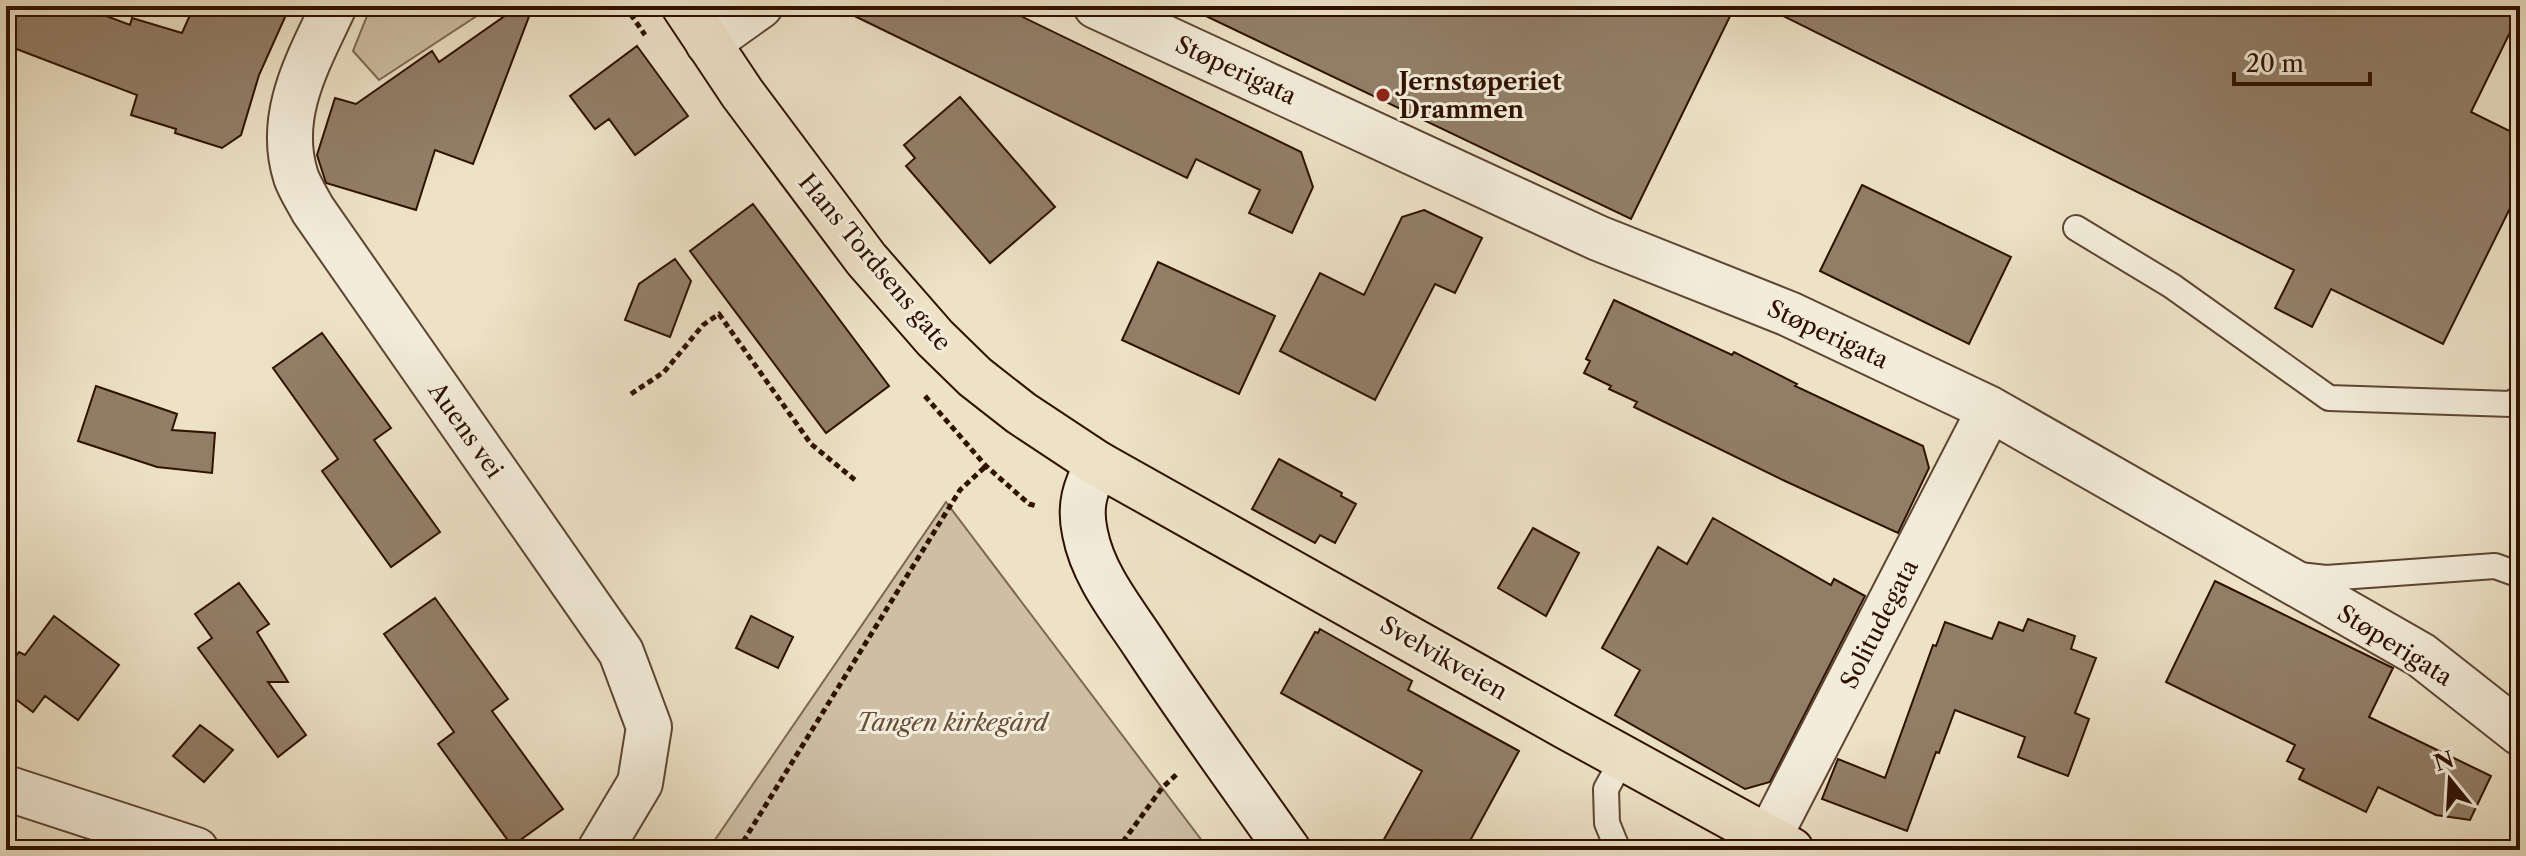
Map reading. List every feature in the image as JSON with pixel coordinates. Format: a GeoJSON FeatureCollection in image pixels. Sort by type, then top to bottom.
{"type":"FeatureCollection","features":[{"type":"Feature","properties":{"kind":"main road","name":"Hans Tordsens gate"},"geometry":{"type":"LineString","coordinates":[[684,6],[833,218],[935,338],[975,377],[1021,413],[1098,464]]}},
{"type":"Feature","properties":{"kind":"main road","name":"Svelvikveien"},"geometry":{"type":"LineString","coordinates":[[1098,464],[1779,844]]}},
{"type":"Feature","properties":{"kind":"street","name":"Auens vei"},"geometry":{"type":"LineString","coordinates":[[334,6],[299,81],[291,113],[289,144],[296,178],[313,210],[621,652],[649,727],[640,783],[600,850]]}},
{"type":"Feature","properties":{"kind":"street"},"geometry":{"type":"LineString","coordinates":[[708,43],[760,6]]}},
{"type":"Feature","properties":{"kind":"street","name":"Støperigata"},"geometry":{"type":"LineString","coordinates":[[1096,6],[1598,238],[1789,314],[1990,409],[2421,655],[2520,733]]}},
{"type":"Feature","properties":{"kind":"street","name":"Solitudegata"},"geometry":{"type":"LineString","coordinates":[[1779,844],[1990,409]]}},
{"type":"Feature","properties":{"kind":"street"},"geometry":{"type":"LineString","coordinates":[[1098,464],[1082,500],[1083,521],[1092,558],[1103,582],[1288,850]]}},
{"type":"Feature","properties":{"kind":"street"},"geometry":{"type":"LineString","coordinates":[[6,788],[196,850]]}},
{"type":"Feature","properties":{"kind":"lane"},"geometry":{"type":"LineString","coordinates":[[2076,228],[2172,286],[2329,398],[2511,404],[2520,398]]}},
{"type":"Feature","properties":{"kind":"lane"},"geometry":{"type":"LineString","coordinates":[[2277,573],[2326,578],[2495,566],[2520,575]]}},
{"type":"Feature","properties":{"kind":"lane"},"geometry":{"type":"LineString","coordinates":[[1618,850],[1607,823],[1606,789],[1623,758]]}},
{"type":"Feature","properties":{"kind":"path"},"geometry":{"type":"LineString","coordinates":[[631,394],[664,372],[703,325],[719,314],[811,444],[855,480]]}},
{"type":"Feature","properties":{"kind":"path"},"geometry":{"type":"LineString","coordinates":[[738,850],[960,490],[986,466]]}},
{"type":"Feature","properties":{"kind":"path"},"geometry":{"type":"LineString","coordinates":[[1117,850],[1162,788],[1212,743]]}},
{"type":"Feature","properties":{"kind":"green space"},"geometry":{"type":"Polygon","coordinates":[[[371,6],[492,6],[379,80],[353,51],[371,6]]]}},
{"type":"Feature","properties":{"kind":"green space","name":"Tangen kirkegård"},"geometry":{"type":"Polygon","coordinates":[[[946,502],[1209,850],[708,850],[946,502]]]}},
{"type":"Feature","properties":{"kind":"building"},"geometry":{"type":"Polygon","coordinates":[[[6,6],[80,6],[130,25],[132,18],[182,33],[194,6],[290,6],[259,75],[241,135],[222,148],[131,115],[137,95],[6,45],[6,6]]]}},
{"type":"Feature","properties":{"kind":"building"},"geometry":{"type":"Polygon","coordinates":[[[519,6],[533,6],[473,164],[435,150],[416,210],[326,183],[317,155],[335,98],[356,104],[432,51],[439,62],[519,6]]]}},
{"type":"Feature","properties":{"kind":"building"},"geometry":{"type":"Polygon","coordinates":[[[834,6],[1000,6],[1301,152],[1313,187],[1292,233],[1249,213],[1260,190],[1196,159],[1187,178],[834,6]]]}},
{"type":"Feature","properties":{"kind":"building"},"geometry":{"type":"Polygon","coordinates":[[[1185,6],[1735,6],[1631,219],[1185,6]]]}},
{"type":"Feature","properties":{"kind":"building"},"geometry":{"type":"Polygon","coordinates":[[[1763,6],[2520,6],[2520,12],[2471,112],[2520,136],[2520,188],[2443,344],[2331,289],[2312,327],[2275,308],[2294,270],[1763,6]]]}},
{"type":"Feature","properties":{"kind":"building"},"geometry":{"type":"Polygon","coordinates":[[[637,46],[688,116],[635,155],[609,119],[595,129],[570,96],[637,46]]]}},
{"type":"Feature","properties":{"kind":"building"},"geometry":{"type":"Polygon","coordinates":[[[960,97],[1055,207],[990,263],[906,166],[915,158],[904,145],[960,97]]]}},
{"type":"Feature","properties":{"kind":"building"},"geometry":{"type":"Polygon","coordinates":[[[1862,185],[2011,257],[1969,344],[1820,271],[1862,185]]]}},
{"type":"Feature","properties":{"kind":"building"},"geometry":{"type":"Polygon","coordinates":[[[753,204],[889,386],[826,433],[690,251],[753,204]]]}},
{"type":"Feature","properties":{"kind":"building"},"geometry":{"type":"Polygon","coordinates":[[[1424,210],[1482,238],[1455,293],[1435,284],[1375,400],[1280,351],[1320,273],[1364,295],[1402,217],[1424,210]]]}},
{"type":"Feature","properties":{"kind":"building"},"geometry":{"type":"Polygon","coordinates":[[[675,259],[691,281],[670,337],[625,320],[639,284],[675,259]]]}},
{"type":"Feature","properties":{"kind":"building"},"geometry":{"type":"Polygon","coordinates":[[[1158,262],[1275,316],[1239,394],[1122,340],[1158,262]]]}},
{"type":"Feature","properties":{"kind":"building"},"geometry":{"type":"Polygon","coordinates":[[[1614,300],[1732,355],[1734,352],[1797,384],[1795,386],[1923,446],[1929,468],[1898,533],[1634,407],[1637,402],[1584,373],[1590,361],[1586,359],[1614,300]]]}},
{"type":"Feature","properties":{"kind":"building"},"geometry":{"type":"Polygon","coordinates":[[[322,333],[391,428],[374,440],[440,532],[391,567],[322,471],[338,459],[273,368],[322,333]]]}},
{"type":"Feature","properties":{"kind":"building"},"geometry":{"type":"Polygon","coordinates":[[[96,386],[177,414],[172,430],[215,433],[212,473],[157,467],[78,441],[96,386]]]}},
{"type":"Feature","properties":{"kind":"building"},"geometry":{"type":"Polygon","coordinates":[[[1279,459],[1342,493],[1341,496],[1356,504],[1335,543],[1320,535],[1315,543],[1252,509],[1279,459]]]}},
{"type":"Feature","properties":{"kind":"building"},"geometry":{"type":"Polygon","coordinates":[[[1713,518],[1831,585],[1834,579],[1865,596],[1770,782],[1745,789],[1615,715],[1640,670],[1602,648],[1658,547],[1687,564],[1713,518]]]}},
{"type":"Feature","properties":{"kind":"building"},"geometry":{"type":"Polygon","coordinates":[[[1533,528],[1579,553],[1546,616],[1498,588],[1533,528]]]}},
{"type":"Feature","properties":{"kind":"building"},"geometry":{"type":"Polygon","coordinates":[[[2215,581],[2393,668],[2369,717],[2491,776],[2470,820],[2436,815],[2378,787],[2366,812],[2299,779],[2304,769],[2287,761],[2295,745],[2166,682],[2215,581]]]}},
{"type":"Feature","properties":{"kind":"building"},"geometry":{"type":"Polygon","coordinates":[[[239,583],[269,624],[257,632],[288,682],[268,682],[306,735],[278,757],[198,648],[212,638],[195,614],[239,583]]]}},
{"type":"Feature","properties":{"kind":"building"},"geometry":{"type":"Polygon","coordinates":[[[435,598],[508,699],[492,711],[563,809],[512,846],[438,744],[454,732],[384,634],[435,598]]]}},
{"type":"Feature","properties":{"kind":"building"},"geometry":{"type":"Polygon","coordinates":[[[54,616],[119,665],[78,720],[45,696],[33,712],[6,692],[6,670],[19,652],[25,655],[54,616]]]}},
{"type":"Feature","properties":{"kind":"building"},"geometry":{"type":"Polygon","coordinates":[[[751,616],[793,637],[778,668],[736,648],[751,616]]]}},
{"type":"Feature","properties":{"kind":"building"},"geometry":{"type":"Polygon","coordinates":[[[2028,619],[2075,636],[2071,649],[2096,658],[2075,713],[2089,719],[2068,776],[2018,757],[2025,737],[1955,710],[1907,831],[1822,799],[1838,759],[1885,778],[1933,645],[1936,646],[1945,622],[1992,639],[1999,622],[2023,631],[2028,619]]]}},
{"type":"Feature","properties":{"kind":"building"},"geometry":{"type":"Polygon","coordinates":[[[1320,629],[1412,681],[1408,690],[1519,751],[1465,850],[1378,850],[1422,771],[1281,693],[1315,632],[1318,633],[1320,629]]]}},
{"type":"Feature","properties":{"kind":"building"},"geometry":{"type":"Polygon","coordinates":[[[200,725],[233,750],[204,782],[173,756],[200,725]]]}},
{"type":"Feature","properties":{"kind":"place","name":"Jernstøperiet Drammen"},"geometry":{"type":"Point","coordinates":[1383,95]}}]}
